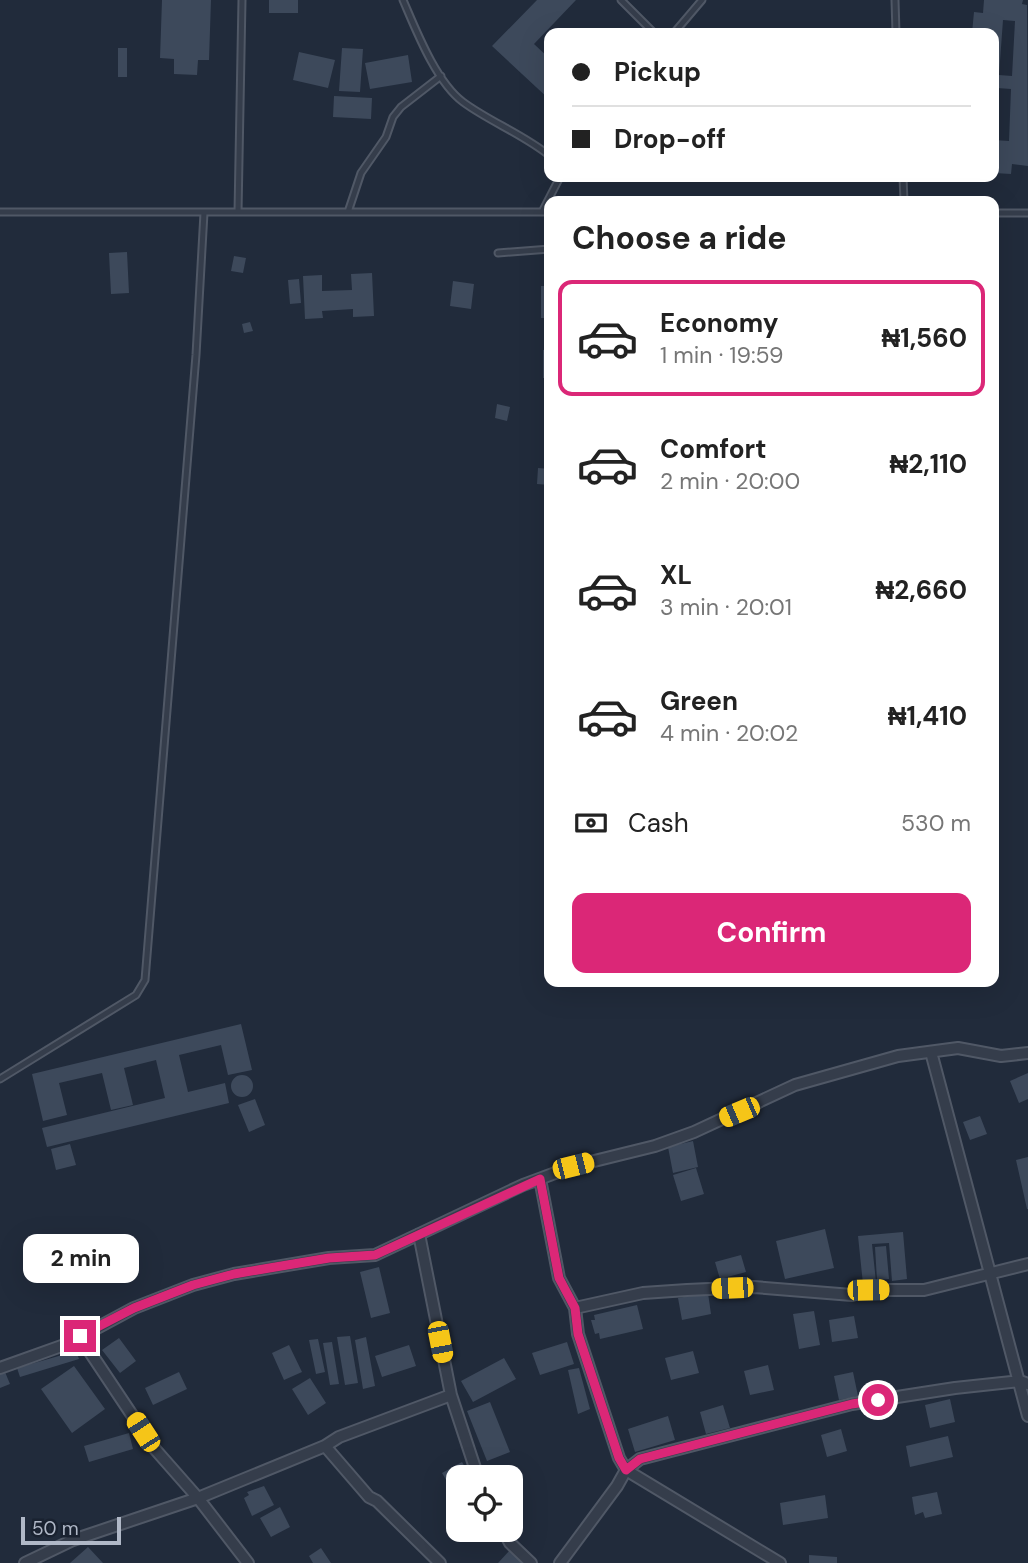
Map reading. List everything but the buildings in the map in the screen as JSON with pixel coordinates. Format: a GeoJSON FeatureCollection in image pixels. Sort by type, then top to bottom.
{"type":"FeatureCollection","features":[{"type":"Feature","properties":{"kind":"street"},"geometry":{"type":"LineString","coordinates":[[0,1368],[66,1344],[134,1308],[193,1285],[234,1274],[329,1258],[375,1255],[540,1179],[573,1166],[655,1146],[694,1132],[794,1085],[898,1056],[958,1048],[1001,1056],[1028,1052]]}},
{"type":"Feature","properties":{"kind":"street"},"geometry":{"type":"LineString","coordinates":[[931,1052],[979,1227],[989,1274],[1024,1382],[1028,1416]]}},
{"type":"Feature","properties":{"kind":"street"},"geometry":{"type":"LineString","coordinates":[[540,1179],[559,1278],[575,1308],[578,1334],[619,1458],[626,1470],[780,1563]]}},
{"type":"Feature","properties":{"kind":"street"},"geometry":{"type":"LineString","coordinates":[[419,1234],[451,1395],[474,1465]]}},
{"type":"Feature","properties":{"kind":"street"},"geometry":{"type":"LineString","coordinates":[[575,1308],[643,1293],[687,1290],[754,1287],[852,1295],[868,1290],[924,1290],[1028,1264]]}},
{"type":"Feature","properties":{"kind":"street"},"geometry":{"type":"LineString","coordinates":[[80,1336],[154,1448],[198,1498],[248,1563]]}},
{"type":"Feature","properties":{"kind":"street"},"geometry":{"type":"LineString","coordinates":[[559,1563],[626,1470],[640,1459],[852,1404],[955,1388],[1024,1382]]}},
{"type":"Feature","properties":{"kind":"street"},"geometry":{"type":"LineString","coordinates":[[25,1563],[73,1540],[198,1498],[325,1446],[339,1437],[451,1395]]}},
{"type":"Feature","properties":{"kind":"street"},"geometry":{"type":"LineString","coordinates":[[325,1446],[369,1497],[440,1563]]}},
{"type":"Feature","properties":{"kind":"street"},"geometry":{"type":"LineString","coordinates":[[509,1542],[531,1563]]}},
{"type":"Feature","properties":{"kind":"lane"},"geometry":{"type":"LineString","coordinates":[[239,212],[242,0]]}},
{"type":"Feature","properties":{"kind":"lane"},"geometry":{"type":"LineString","coordinates":[[402,0],[441,76],[461,100],[544,151]]}},
{"type":"Feature","properties":{"kind":"lane"},"geometry":{"type":"LineString","coordinates":[[621,0],[649,28]]}},
{"type":"Feature","properties":{"kind":"lane"},"geometry":{"type":"LineString","coordinates":[[678,28],[702,0]]}},
{"type":"Feature","properties":{"kind":"lane"},"geometry":{"type":"LineString","coordinates":[[895,0],[896,28]]}},
{"type":"Feature","properties":{"kind":"lane"},"geometry":{"type":"LineString","coordinates":[[348,212],[361,173],[387,137],[393,117],[401,107],[441,76]]}},
{"type":"Feature","properties":{"kind":"lane"},"geometry":{"type":"LineString","coordinates":[[0,212],[544,212]]}},
{"type":"Feature","properties":{"kind":"lane"},"geometry":{"type":"LineString","coordinates":[[0,1079],[136,995],[145,980],[196,355],[204,213]]}},
{"type":"Feature","properties":{"kind":"lane"},"geometry":{"type":"LineString","coordinates":[[999,213],[1028,213]]}},
{"type":"Feature","properties":{"kind":"lane"},"geometry":{"type":"LineString","coordinates":[[498,253],[544,249]]}},
{"type":"Feature","properties":{"kind":"route"},"geometry":{"type":"LineString","coordinates":[[80,1336],[134,1308],[193,1285],[234,1274],[329,1258],[375,1255],[540,1179],[559,1278],[575,1308],[578,1334],[619,1458],[626,1470],[640,1459],[852,1404],[878,1400]]}}]}
